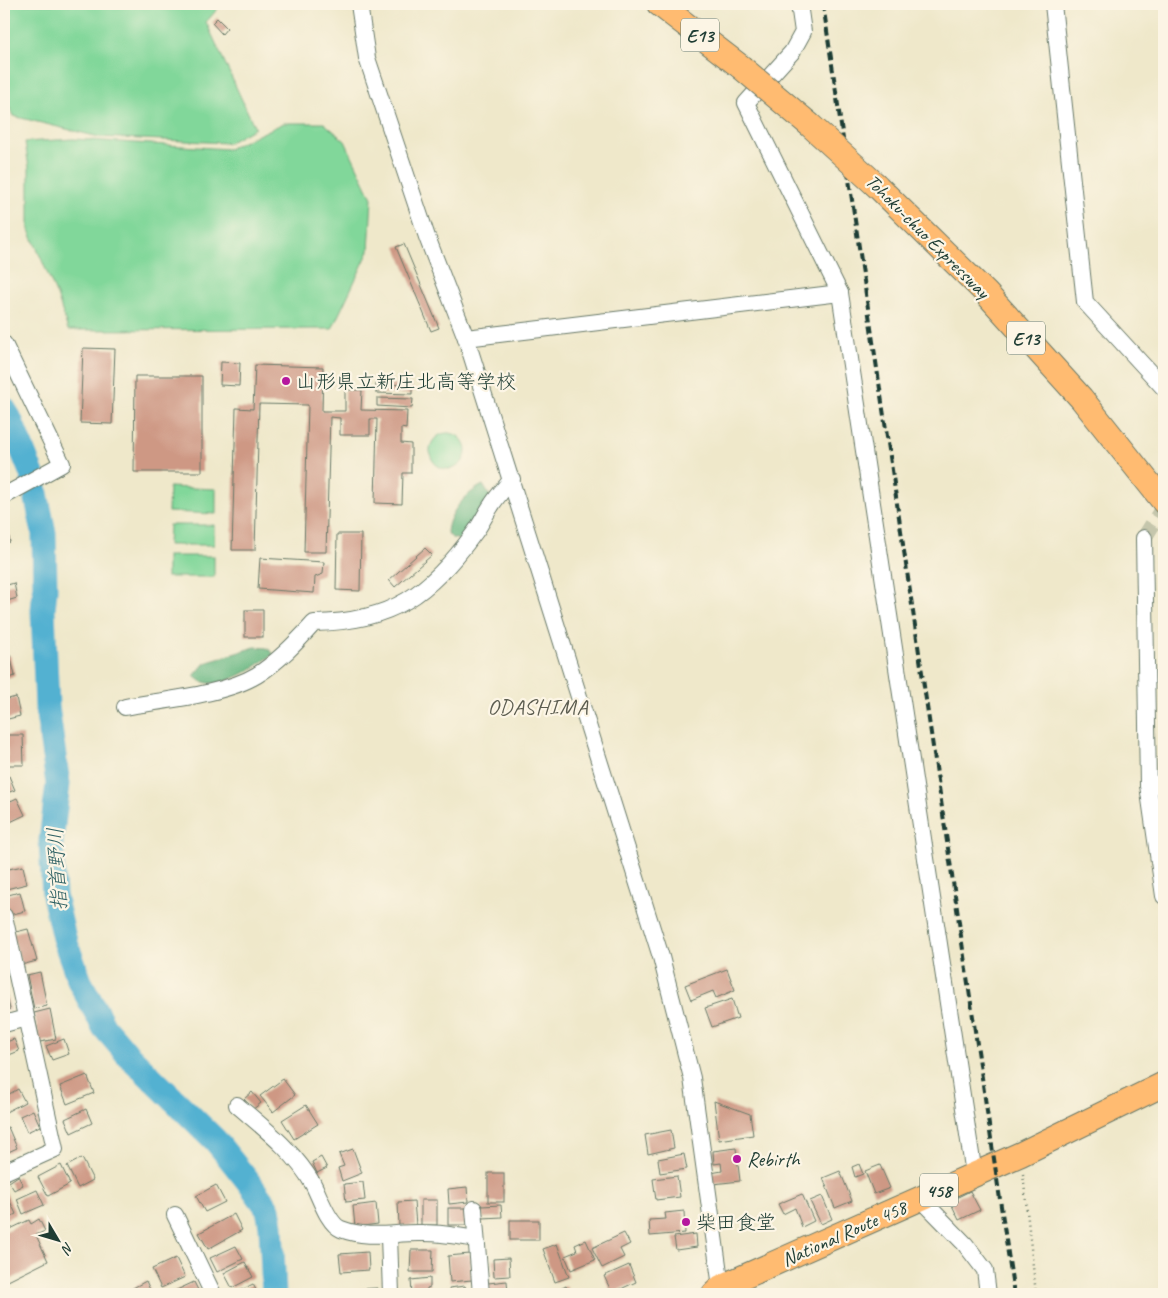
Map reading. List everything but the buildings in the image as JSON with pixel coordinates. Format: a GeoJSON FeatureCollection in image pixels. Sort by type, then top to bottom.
{"type":"FeatureCollection","features":[{"type":"Feature","properties":{"kind":"highway","name":"Tohoku-chuo Expressway"},"geometry":{"type":"LineString","coordinates":[[659,4],[741,67],[810,125],[876,185],[986,292],[1081,398],[1164,502]]}},
{"type":"Feature","properties":{"kind":"highway","name":"National Route 458"},"geometry":{"type":"LineString","coordinates":[[718,1291],[920,1198],[1021,1154],[1164,1084]]}},
{"type":"Feature","properties":{"kind":"street"},"geometry":{"type":"LineString","coordinates":[[359,4],[367,58],[426,237],[466,338],[512,479],[661,957],[692,1078],[718,1291]]}},
{"type":"Feature","properties":{"kind":"street"},"geometry":{"type":"LineString","coordinates":[[799,4],[803,32],[792,52],[746,104],[840,293],[974,1174]]}},
{"type":"Feature","properties":{"kind":"street"},"geometry":{"type":"LineString","coordinates":[[1054,4],[1085,302],[1164,388]]}},
{"type":"Feature","properties":{"kind":"street"},"geometry":{"type":"LineString","coordinates":[[466,338],[840,293]]}},
{"type":"Feature","properties":{"kind":"street"},"geometry":{"type":"LineString","coordinates":[[4,344],[62,464],[4,496]]}},
{"type":"Feature","properties":{"kind":"street"},"geometry":{"type":"LineString","coordinates":[[125,707],[210,692],[235,685],[256,676],[278,659],[314,623],[340,623],[366,618],[396,606],[424,591],[452,562],[477,530],[491,505],[512,479]]}},
{"type":"Feature","properties":{"kind":"street"},"geometry":{"type":"LineString","coordinates":[[1144,538],[1156,784],[1164,896]]}},
{"type":"Feature","properties":{"kind":"street"},"geometry":{"type":"LineString","coordinates":[[4,916],[55,1149],[4,1172]]}},
{"type":"Feature","properties":{"kind":"street"},"geometry":{"type":"LineString","coordinates":[[4,1024],[26,1018]]}},
{"type":"Feature","properties":{"kind":"street"},"geometry":{"type":"LineString","coordinates":[[237,1105],[282,1144],[298,1161],[313,1184],[332,1222],[339,1228],[362,1235],[389,1236],[423,1232],[476,1239]]}},
{"type":"Feature","properties":{"kind":"street"},"geometry":{"type":"LineString","coordinates":[[920,1198],[965,1244],[985,1270],[988,1294]]}},
{"type":"Feature","properties":{"kind":"street"},"geometry":{"type":"LineString","coordinates":[[474,1209],[481,1294]]}},
{"type":"Feature","properties":{"kind":"street"},"geometry":{"type":"LineString","coordinates":[[175,1215],[213,1294]]}},
{"type":"Feature","properties":{"kind":"street"},"geometry":{"type":"LineString","coordinates":[[389,1236],[391,1294]]}},
{"type":"Feature","properties":{"kind":"path"},"geometry":{"type":"LineString","coordinates":[[1021,1154],[1036,1294]]}},
{"type":"Feature","properties":{"kind":"green space"},"geometry":{"type":"Polygon","coordinates":[[[7,4],[222,4],[206,22],[255,128],[228,143],[99,137],[13,116],[4,95],[4,6],[7,4]]]}},
{"type":"Feature","properties":{"kind":"green space"},"geometry":{"type":"Polygon","coordinates":[[[284,123],[324,123],[345,141],[372,198],[369,251],[332,329],[68,330],[58,298],[29,230],[29,168],[25,142],[73,139],[228,149],[284,123]]]}},
{"type":"Feature","properties":{"kind":"green space"},"geometry":{"type":"Polygon","coordinates":[[[448,433],[460,439],[466,451],[460,463],[448,469],[436,463],[430,451],[436,439],[448,433]]]}},
{"type":"Feature","properties":{"kind":"green space"},"geometry":{"type":"Polygon","coordinates":[[[483,485],[490,496],[460,540],[452,538],[447,533],[454,511],[464,498],[483,485]]]}},
{"type":"Feature","properties":{"kind":"green space"},"geometry":{"type":"Polygon","coordinates":[[[169,487],[216,489],[216,514],[168,512],[169,487]]]}},
{"type":"Feature","properties":{"kind":"green space"},"geometry":{"type":"Polygon","coordinates":[[[169,525],[214,525],[214,545],[168,545],[169,525]]]}},
{"type":"Feature","properties":{"kind":"green space"},"geometry":{"type":"Polygon","coordinates":[[[167,556],[214,556],[214,577],[167,577],[167,556]]]}},
{"type":"Feature","properties":{"kind":"green space"},"geometry":{"type":"Polygon","coordinates":[[[255,647],[267,648],[274,654],[246,672],[223,682],[202,682],[194,676],[205,663],[255,647]]]}},
{"type":"Feature","properties":{"kind":"waterway","name":"指首野川"},"geometry":{"type":"LineString","coordinates":[[4,409],[32,474],[44,533],[45,589],[43,610],[47,707],[58,784],[51,841],[54,895],[64,938],[80,982],[104,1027],[128,1055],[215,1140],[268,1209],[271,1226],[274,1294]]}},
{"type":"Feature","properties":{"kind":"tunnel"},"geometry":{"type":"LineString","coordinates":[[1144,538],[1164,506]]}},
{"type":"Feature","properties":{"kind":"railway"},"geometry":{"type":"LineString","coordinates":[[823,4],[1014,1294]]}},
{"type":"Feature","properties":{"kind":"place","name":"山形県立新庄北高等学校"},"geometry":{"type":"Point","coordinates":[286,381]}},
{"type":"Feature","properties":{"kind":"place","name":"Rebirth"},"geometry":{"type":"Point","coordinates":[737,1159]}},
{"type":"Feature","properties":{"kind":"place","name":"柴田食堂"},"geometry":{"type":"Point","coordinates":[686,1222]}},
{"type":"Feature","properties":{"kind":"district","name":"ODASHIMA"},"geometry":{"type":"Point","coordinates":[538,706]}}]}
